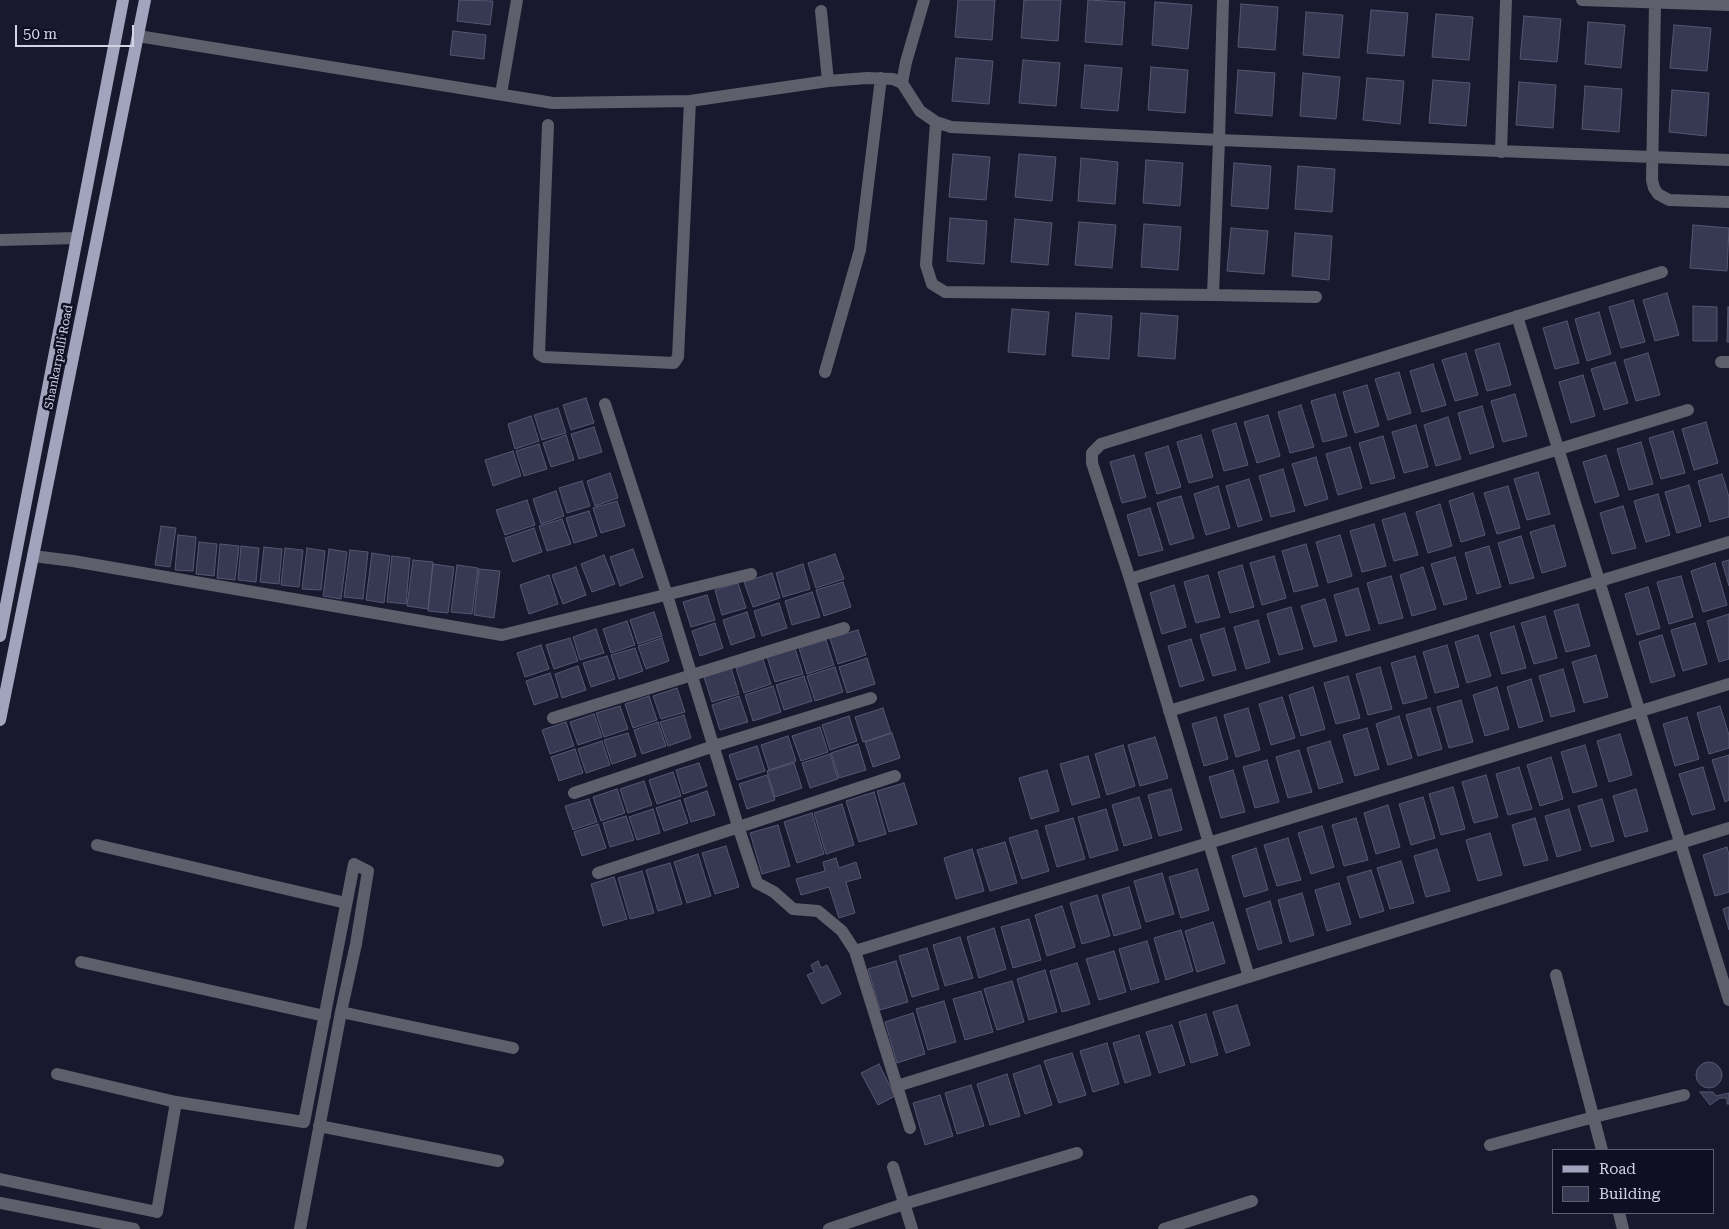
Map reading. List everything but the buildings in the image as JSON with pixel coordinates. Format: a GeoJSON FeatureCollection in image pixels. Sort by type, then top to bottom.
{"type":"FeatureCollection","features":[{"type":"Feature","properties":{"kind":"main road","name":"Shankarpalli Road"},"geometry":{"type":"LineString","coordinates":[[0,636],[123,0]]}},
{"type":"Feature","properties":{"kind":"main road","name":"Shankarpalli Road"},"geometry":{"type":"LineString","coordinates":[[0,720],[145,0]]}},
{"type":"Feature","properties":{"kind":"street"},"geometry":{"type":"LineString","coordinates":[[501,94],[517,0]]}},
{"type":"Feature","properties":{"kind":"street"},"geometry":{"type":"LineString","coordinates":[[902,83],[906,62],[924,0]]}},
{"type":"Feature","properties":{"kind":"street"},"geometry":{"type":"LineString","coordinates":[[1213,295],[1223,0]]}},
{"type":"Feature","properties":{"kind":"street"},"geometry":{"type":"LineString","coordinates":[[1501,152],[1506,0]]}},
{"type":"Feature","properties":{"kind":"street"},"geometry":{"type":"LineString","coordinates":[[1582,0],[1729,5]]}},
{"type":"Feature","properties":{"kind":"street"},"geometry":{"type":"LineString","coordinates":[[1656,2],[1652,180],[1654,188],[1658,194],[1669,200],[1729,202]]}},
{"type":"Feature","properties":{"kind":"street"},"geometry":{"type":"LineString","coordinates":[[820,11],[828,81]]}},
{"type":"Feature","properties":{"kind":"street"},"geometry":{"type":"LineString","coordinates":[[138,36],[553,103],[690,101],[828,81],[881,78],[893,79],[902,83],[920,110],[936,122],[951,127],[1218,140],[1729,160]]}},
{"type":"Feature","properties":{"kind":"street"},"geometry":{"type":"LineString","coordinates":[[825,372],[860,250],[881,78]]}},
{"type":"Feature","properties":{"kind":"street"},"geometry":{"type":"LineString","coordinates":[[548,125],[538,354],[544,357],[674,364],[678,357],[690,101]]}},
{"type":"Feature","properties":{"kind":"street"},"geometry":{"type":"LineString","coordinates":[[936,122],[926,265],[932,284],[945,292],[1316,297]]}},
{"type":"Feature","properties":{"kind":"street"},"geometry":{"type":"LineString","coordinates":[[0,240],[76,238]]}},
{"type":"Feature","properties":{"kind":"street"},"geometry":{"type":"LineString","coordinates":[[1249,977],[1130,579],[1092,463],[1092,453],[1101,444],[1662,272]]}},
{"type":"Feature","properties":{"kind":"street"},"geometry":{"type":"LineString","coordinates":[[1517,316],[1680,843],[1725,970],[1729,1000]]}},
{"type":"Feature","properties":{"kind":"street"},"geometry":{"type":"LineString","coordinates":[[605,404],[668,595],[757,883],[774,892],[792,909],[818,911],[842,931],[856,951],[910,1128]]}},
{"type":"Feature","properties":{"kind":"street"},"geometry":{"type":"LineString","coordinates":[[1130,579],[1688,410]]}},
{"type":"Feature","properties":{"kind":"street"},"geometry":{"type":"LineString","coordinates":[[1169,711],[1729,542]]}},
{"type":"Feature","properties":{"kind":"street"},"geometry":{"type":"LineString","coordinates":[[33,556],[73,561],[502,635],[751,574]]}},
{"type":"Feature","properties":{"kind":"street"},"geometry":{"type":"LineString","coordinates":[[553,718],[844,628]]}},
{"type":"Feature","properties":{"kind":"street"},"geometry":{"type":"LineString","coordinates":[[856,951],[1729,684]]}},
{"type":"Feature","properties":{"kind":"street"},"geometry":{"type":"LineString","coordinates":[[574,793],[714,746],[871,698]]}},
{"type":"Feature","properties":{"kind":"street"},"geometry":{"type":"LineString","coordinates":[[598,873],[895,776]]}},
{"type":"Feature","properties":{"kind":"street"},"geometry":{"type":"LineString","coordinates":[[897,1086],[1729,828]]}},
{"type":"Feature","properties":{"kind":"street"},"geometry":{"type":"LineString","coordinates":[[96,845],[346,903]]}},
{"type":"Feature","properties":{"kind":"street"},"geometry":{"type":"LineString","coordinates":[[57,1074],[176,1102],[304,1122],[354,864],[368,870],[356,944],[341,1012],[300,1229]]}},
{"type":"Feature","properties":{"kind":"street"},"geometry":{"type":"LineString","coordinates":[[81,962],[325,1016]]}},
{"type":"Feature","properties":{"kind":"street"},"geometry":{"type":"LineString","coordinates":[[1556,975],[1602,1149]]}},
{"type":"Feature","properties":{"kind":"street"},"geometry":{"type":"LineString","coordinates":[[341,1012],[513,1048]]}},
{"type":"Feature","properties":{"kind":"street"},"geometry":{"type":"LineString","coordinates":[[1490,1145],[1684,1095]]}},
{"type":"Feature","properties":{"kind":"street"},"geometry":{"type":"LineString","coordinates":[[0,1179],[156,1212],[176,1102]]}},
{"type":"Feature","properties":{"kind":"street"},"geometry":{"type":"LineString","coordinates":[[319,1126],[498,1161]]}},
{"type":"Feature","properties":{"kind":"street"},"geometry":{"type":"LineString","coordinates":[[829,1229],[904,1204],[1077,1153]]}},
{"type":"Feature","properties":{"kind":"street"},"geometry":{"type":"LineString","coordinates":[[893,1167],[912,1229]]}},
{"type":"Feature","properties":{"kind":"street"},"geometry":{"type":"LineString","coordinates":[[1164,1229],[1252,1201]]}},
{"type":"Feature","properties":{"kind":"street"},"geometry":{"type":"LineString","coordinates":[[0,1203],[134,1229]]}},
{"type":"Feature","properties":{"kind":"street"},"geometry":{"type":"LineString","coordinates":[[1619,1214],[1623,1229]]}}]}
